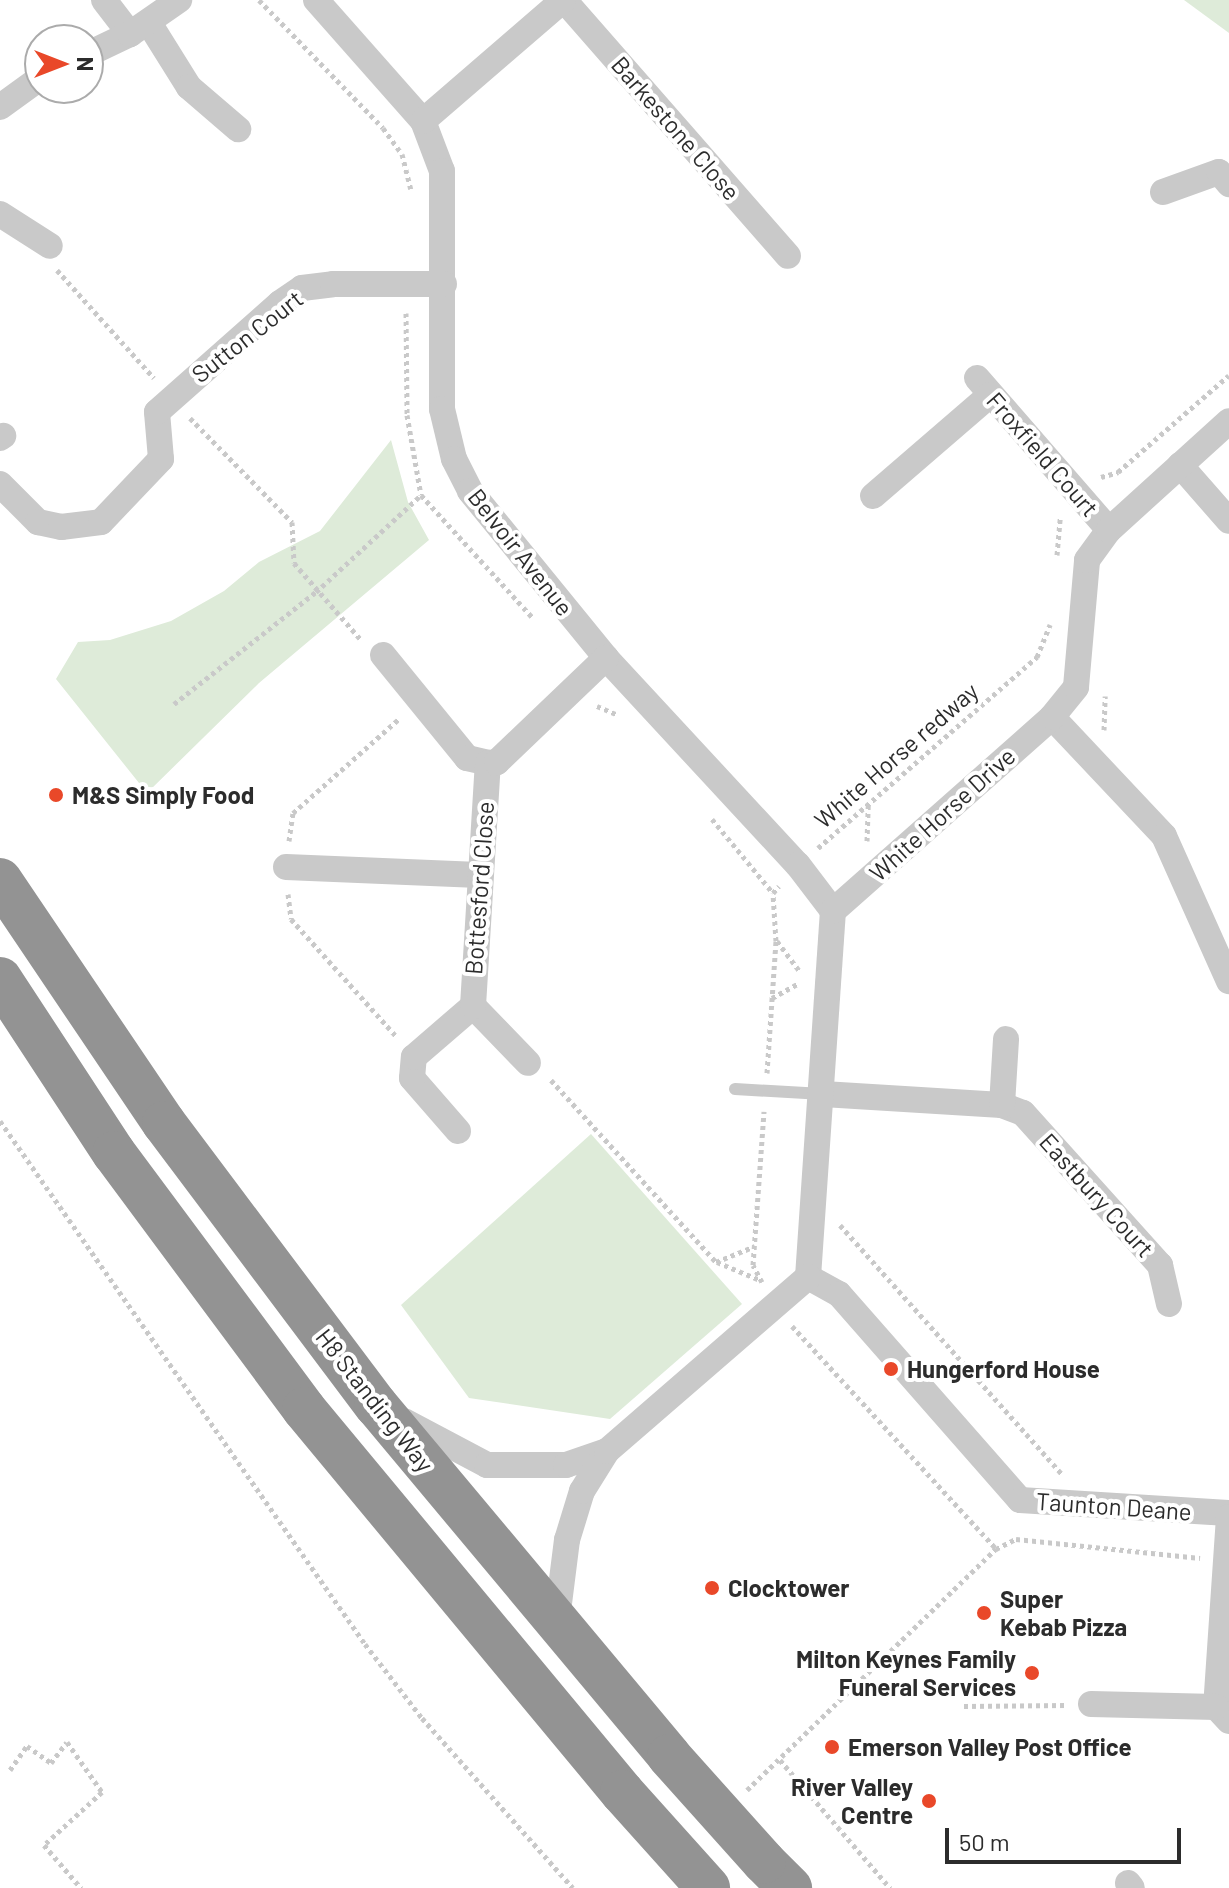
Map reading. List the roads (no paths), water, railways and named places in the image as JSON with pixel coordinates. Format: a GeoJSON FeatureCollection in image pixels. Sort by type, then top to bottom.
{"type":"FeatureCollection","features":[{"type":"Feature","properties":{"kind":"highway","name":"H8 Standing Way"},"geometry":{"type":"LineString","coordinates":[[0,880],[164,1123],[376,1405],[556,1627],[777,1875]]}},
{"type":"Feature","properties":{"kind":"highway"},"geometry":{"type":"LineString","coordinates":[[0,979],[114,1153],[304,1409],[622,1792],[708,1888]]}},
{"type":"Feature","properties":{"kind":"street"},"geometry":{"type":"LineString","coordinates":[[104,0],[139,28],[189,87],[238,129]]}},
{"type":"Feature","properties":{"kind":"street"},"geometry":{"type":"LineString","coordinates":[[104,46],[139,28],[179,0]]}},
{"type":"Feature","properties":{"kind":"street","name":"Belvoir Avenue"},"geometry":{"type":"LineString","coordinates":[[316,0],[423,121],[442,171],[442,409],[454,459],[493,522],[606,658],[798,865],[833,911]]}},
{"type":"Feature","properties":{"kind":"street","name":"Barkestone Close"},"geometry":{"type":"LineString","coordinates":[[423,121],[564,0],[788,256]]}},
{"type":"Feature","properties":{"kind":"street"},"geometry":{"type":"LineString","coordinates":[[0,107],[24,90]]}},
{"type":"Feature","properties":{"kind":"street"},"geometry":{"type":"LineString","coordinates":[[1163,192],[1219,172],[1229,184]]}},
{"type":"Feature","properties":{"kind":"street"},"geometry":{"type":"LineString","coordinates":[[0,214],[50,246]]}},
{"type":"Feature","properties":{"kind":"street","name":"Sutton Court"},"geometry":{"type":"LineString","coordinates":[[0,484],[38,522],[61,527],[101,522],[161,459],[157,412],[171,396],[302,288],[444,284]]}},
{"type":"Feature","properties":{"kind":"street","name":"Froxfield Court"},"geometry":{"type":"LineString","coordinates":[[873,496],[984,387],[1081,494],[1109,530]]}},
{"type":"Feature","properties":{"kind":"street","name":"White Horse Drive"},"geometry":{"type":"LineString","coordinates":[[833,911],[1052,717],[1076,687],[1087,560],[1109,530],[1229,421]]}},
{"type":"Feature","properties":{"kind":"street"},"geometry":{"type":"LineString","coordinates":[[1180,465],[1229,521]]}},
{"type":"Feature","properties":{"kind":"street"},"geometry":{"type":"LineString","coordinates":[[383,655],[467,758],[488,763],[497,762],[606,658]]}},
{"type":"Feature","properties":{"kind":"street"},"geometry":{"type":"LineString","coordinates":[[1052,717],[1164,836],[1229,981]]}},
{"type":"Feature","properties":{"kind":"street","name":"Bottesford Close"},"geometry":{"type":"LineString","coordinates":[[458,1131],[412,1078],[414,1057],[473,1006],[488,763]]}},
{"type":"Feature","properties":{"kind":"street"},"geometry":{"type":"LineString","coordinates":[[286,867],[479,875]]}},
{"type":"Feature","properties":{"kind":"street"},"geometry":{"type":"LineString","coordinates":[[556,1627],[567,1540],[582,1491],[607,1451],[808,1277],[823,1094],[833,911]]}},
{"type":"Feature","properties":{"kind":"street"},"geometry":{"type":"LineString","coordinates":[[473,1006],[528,1063]]}},
{"type":"Feature","properties":{"kind":"street"},"geometry":{"type":"LineString","coordinates":[[1002,1105],[1006,1039]]}},
{"type":"Feature","properties":{"kind":"street","name":"Eastbury Court"},"geometry":{"type":"LineString","coordinates":[[823,1094],[1002,1105],[1023,1113],[1160,1265],[1169,1304]]}},
{"type":"Feature","properties":{"kind":"street","name":"Taunton Deane"},"geometry":{"type":"LineString","coordinates":[[808,1277],[839,1294],[1020,1500],[1092,1508],[1229,1515]]}},
{"type":"Feature","properties":{"kind":"street"},"geometry":{"type":"LineString","coordinates":[[376,1405],[445,1447],[487,1465],[566,1465],[607,1451]]}},
{"type":"Feature","properties":{"kind":"street"},"geometry":{"type":"LineString","coordinates":[[1091,1704],[1223,1714],[1229,1515]]}},
{"type":"Feature","properties":{"kind":"lane"},"geometry":{"type":"LineString","coordinates":[[735,1089],[823,1094]]}},
{"type":"Feature","properties":{"kind":"place","name":"M&S Simply Food"},"geometry":{"type":"Point","coordinates":[56,795]}},
{"type":"Feature","properties":{"kind":"place","name":"Hungerford House"},"geometry":{"type":"Point","coordinates":[891,1369]}},
{"type":"Feature","properties":{"kind":"place","name":"Clocktower"},"geometry":{"type":"Point","coordinates":[712,1588]}},
{"type":"Feature","properties":{"kind":"place","name":"Super Kebab Pizza"},"geometry":{"type":"Point","coordinates":[984,1613]}},
{"type":"Feature","properties":{"kind":"place","name":"Milton Keynes Family Funeral Services"},"geometry":{"type":"Point","coordinates":[1032,1673]}},
{"type":"Feature","properties":{"kind":"place","name":"Emerson Valley Post Office"},"geometry":{"type":"Point","coordinates":[832,1747]}},
{"type":"Feature","properties":{"kind":"place","name":"River Valley Centre"},"geometry":{"type":"Point","coordinates":[929,1801]}}]}
